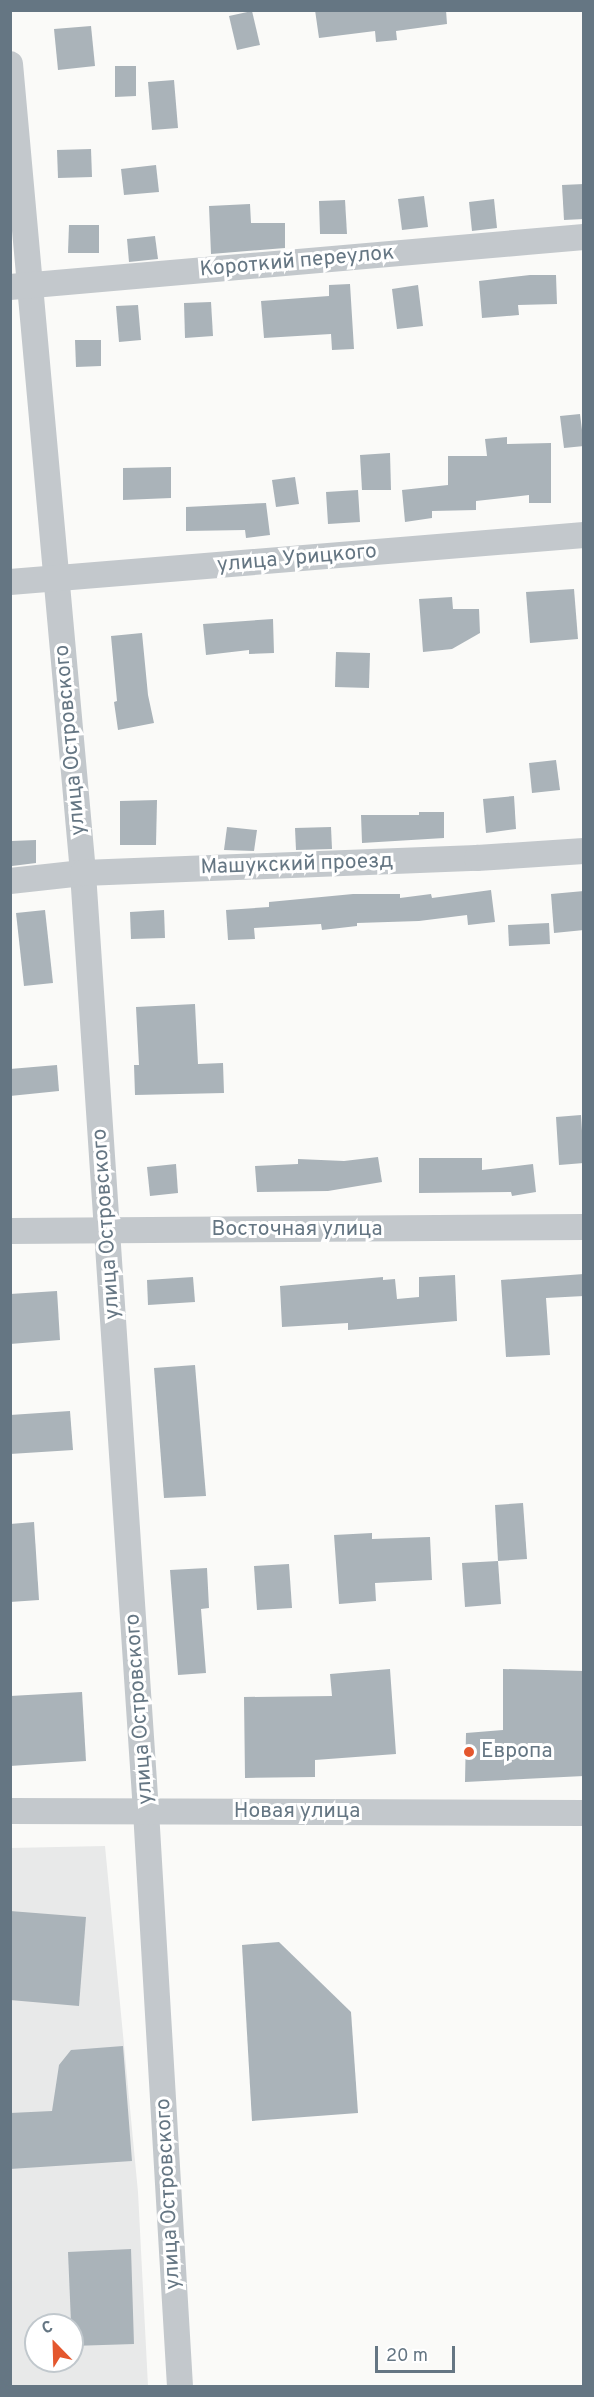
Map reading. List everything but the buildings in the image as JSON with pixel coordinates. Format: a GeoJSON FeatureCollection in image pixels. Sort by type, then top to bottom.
{"type":"FeatureCollection","features":[{"type":"Feature","properties":{"kind":"street","name":"улица Островского"},"geometry":{"type":"LineString","coordinates":[[10,64],[20,287],[56,579],[83,873],[146,1811],[180,2386]]}},
{"type":"Feature","properties":{"kind":"street","name":"Короткий переулок"},"geometry":{"type":"LineString","coordinates":[[20,287],[584,237]]}},
{"type":"Feature","properties":{"kind":"street","name":"улица Урицкого"},"geometry":{"type":"LineString","coordinates":[[10,582],[584,535]]}},
{"type":"Feature","properties":{"kind":"street","name":"Машукский проезд"},"geometry":{"type":"LineString","coordinates":[[10,881],[83,873],[477,858],[584,851]]}},
{"type":"Feature","properties":{"kind":"street","name":"Восточная улица"},"geometry":{"type":"LineString","coordinates":[[10,1232],[584,1227]]}},
{"type":"Feature","properties":{"kind":"street","name":"Новая улица"},"geometry":{"type":"LineString","coordinates":[[10,1811],[584,1813]]}},
{"type":"Feature","properties":{"kind":"shaded area"},"geometry":{"type":"Polygon","coordinates":[[[105,1846],[138,2192],[148,2386],[11,2386],[10,1848],[105,1846]]]}},
{"type":"Feature","properties":{"kind":"place","name":"Европа"},"geometry":{"type":"Point","coordinates":[469,1752]}}]}
